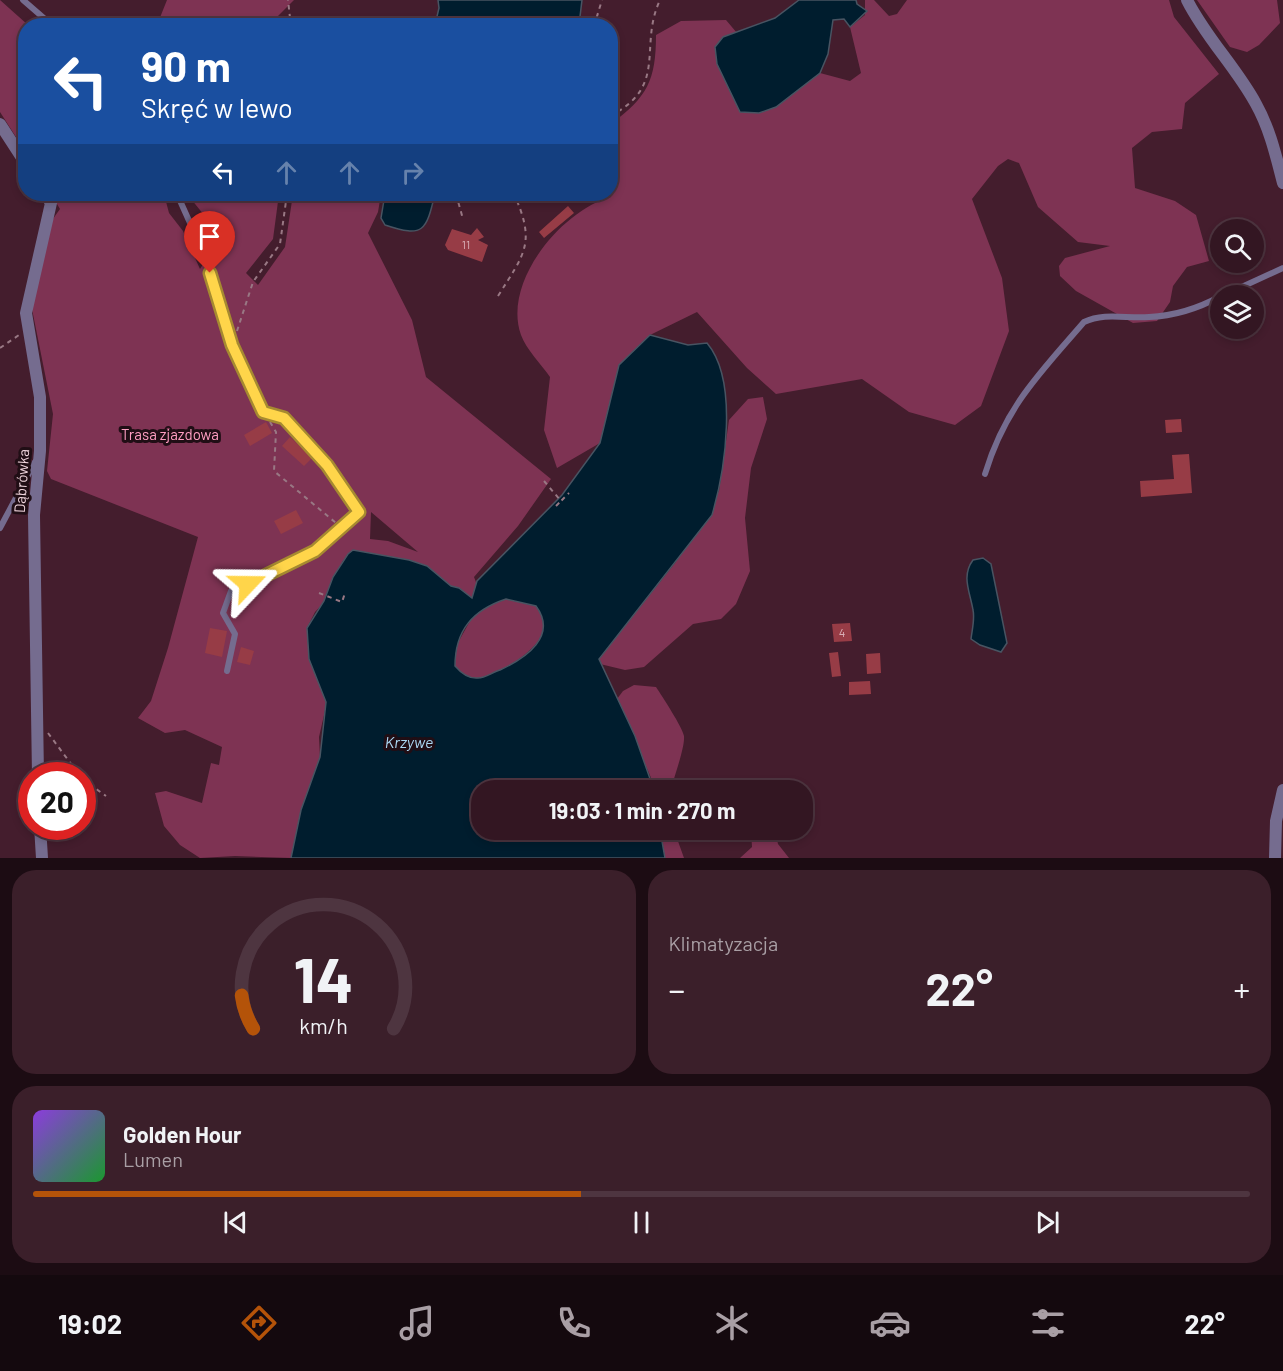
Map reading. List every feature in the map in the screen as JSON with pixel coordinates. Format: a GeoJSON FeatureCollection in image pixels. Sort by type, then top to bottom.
{"type":"FeatureCollection","features":[{"type":"Feature","properties":{"kind":"street"},"geometry":{"type":"LineString","coordinates":[[1187,0],[1197,20],[1257,105],[1272,141],[1283,183]]}},
{"type":"Feature","properties":{"kind":"street"},"geometry":{"type":"LineString","coordinates":[[0,124],[18,152]]}},
{"type":"Feature","properties":{"kind":"street","name":"Dąbrówka"},"geometry":{"type":"LineString","coordinates":[[38,762],[34,515],[40,451],[40,397],[26,313],[50,201]]}},
{"type":"Feature","properties":{"kind":"street"},"geometry":{"type":"LineString","coordinates":[[1275,858],[1276,821],[1283,789]]}},
{"type":"Feature","properties":{"kind":"street"},"geometry":{"type":"LineString","coordinates":[[41,840],[42,858]]}},
{"type":"Feature","properties":{"kind":"lane"},"geometry":{"type":"LineString","coordinates":[[23,0],[44,18]]}},
{"type":"Feature","properties":{"kind":"lane"},"geometry":{"type":"LineString","coordinates":[[180,201],[204,254],[232,345],[263,412],[284,418],[327,465],[359,512],[339,527],[315,551],[231,591],[223,613],[235,634],[227,671]]}},
{"type":"Feature","properties":{"kind":"lane"},"geometry":{"type":"LineString","coordinates":[[1245,285],[1283,268]]}},
{"type":"Feature","properties":{"kind":"lane"},"geometry":{"type":"LineString","coordinates":[[985,474],[997,439],[1023,391],[1084,322],[1095,317],[1147,318],[1176,314],[1210,300]]}},
{"type":"Feature","properties":{"kind":"lane"},"geometry":{"type":"LineString","coordinates":[[0,528],[40,451]]}},
{"type":"Feature","properties":{"kind":"path"},"geometry":{"type":"LineString","coordinates":[[288,0],[290,18]]}},
{"type":"Feature","properties":{"kind":"path"},"geometry":{"type":"LineString","coordinates":[[596,18],[602,0]]}},
{"type":"Feature","properties":{"kind":"path"},"geometry":{"type":"LineString","coordinates":[[618,112],[625,109],[642,90],[650,66],[650,34],[660,0]]}},
{"type":"Feature","properties":{"kind":"path"},"geometry":{"type":"LineString","coordinates":[[232,345],[253,282],[280,244],[286,201]]}},
{"type":"Feature","properties":{"kind":"path"},"geometry":{"type":"LineString","coordinates":[[458,201],[463,219]]}},
{"type":"Feature","properties":{"kind":"path"},"geometry":{"type":"LineString","coordinates":[[498,296],[519,262],[528,241],[524,217],[517,201]]}},
{"type":"Feature","properties":{"kind":"path"},"geometry":{"type":"LineString","coordinates":[[0,348],[29,329]]}},
{"type":"Feature","properties":{"kind":"path"},"geometry":{"type":"LineString","coordinates":[[263,412],[276,432],[274,471],[332,518],[339,527]]}},
{"type":"Feature","properties":{"kind":"path"},"geometry":{"type":"LineString","coordinates":[[544,481],[561,501]]}},
{"type":"Feature","properties":{"kind":"path"},"geometry":{"type":"LineString","coordinates":[[556,506],[569,494]]}},
{"type":"Feature","properties":{"kind":"path"},"geometry":{"type":"LineString","coordinates":[[319,593],[342,602],[345,593]]}},
{"type":"Feature","properties":{"kind":"path"},"geometry":{"type":"LineString","coordinates":[[37,723],[53,738],[70,762]]}},
{"type":"Feature","properties":{"kind":"path"},"geometry":{"type":"LineString","coordinates":[[96,788],[106,796]]}},
{"type":"Feature","properties":{"kind":"green space"},"geometry":{"type":"Polygon","coordinates":[[[0,0],[20,18],[18,18],[18,140],[0,112],[0,0]]]}},
{"type":"Feature","properties":{"kind":"green space"},"geometry":{"type":"Polygon","coordinates":[[[167,0],[294,0],[276,18],[160,18],[167,0]]]}},
{"type":"Feature","properties":{"kind":"green space"},"geometry":{"type":"Polygon","coordinates":[[[865,0],[874,0],[889,16],[897,14],[907,0],[1169,0],[1174,17],[1219,74],[1185,103],[1182,129],[1152,132],[1132,148],[1135,188],[1175,201],[1196,215],[1209,261],[1187,267],[1173,286],[1170,302],[1157,321],[1133,323],[1076,291],[1060,276],[1059,266],[1065,258],[1110,246],[1078,242],[1038,207],[1019,163],[1008,159],[998,166],[972,199],[1002,278],[1009,331],[981,406],[955,425],[909,412],[862,379],[776,394],[747,368],[697,312],[650,335],[619,365],[600,443],[557,468],[544,430],[550,377],[521,335],[517,314],[520,293],[528,271],[540,251],[556,232],[592,204],[600,201],[618,201],[618,118],[633,105],[647,87],[654,65],[656,35],[681,21],[726,20],[737,33],[723,37],[776,107],[820,73],[850,81],[861,73],[850,27],[865,15],[865,0]]]}},
{"type":"Feature","properties":{"kind":"green space"},"geometry":{"type":"Polygon","coordinates":[[[1197,0],[1277,0],[1280,23],[1259,45],[1247,52],[1230,47],[1197,0]]]}},
{"type":"Feature","properties":{"kind":"green space","name":"Trasa zjazdowa"},"geometry":{"type":"Polygon","coordinates":[[[55,201],[166,201],[169,213],[183,231],[200,269],[221,236],[193,201],[278,201],[273,239],[246,273],[258,285],[285,247],[292,201],[380,201],[378,212],[368,233],[412,320],[426,377],[551,479],[518,526],[474,577],[479,590],[509,600],[533,604],[544,617],[545,628],[539,640],[529,651],[502,670],[478,678],[471,678],[462,673],[455,666],[455,648],[470,621],[353,550],[342,562],[348,577],[315,612],[307,628],[327,702],[319,737],[320,757],[301,810],[291,858],[235,856],[200,858],[180,845],[164,826],[155,793],[166,791],[202,803],[211,763],[219,765],[222,747],[185,730],[165,733],[138,718],[151,701],[198,537],[51,479],[47,471],[53,414],[32,309],[50,223],[60,209],[55,201]],[[371,512],[370,539],[388,541],[418,552],[371,512]]]}},
{"type":"Feature","properties":{"kind":"green space"},"geometry":{"type":"Polygon","coordinates":[[[763,397],[767,419],[751,468],[745,518],[750,571],[736,604],[721,619],[693,624],[644,667],[625,670],[600,664],[599,659],[675,563],[719,491],[729,420],[748,399],[763,397]]]}},
{"type":"Feature","properties":{"kind":"green space"},"geometry":{"type":"Polygon","coordinates":[[[634,685],[656,687],[672,712],[684,736],[674,780],[652,780],[617,699],[623,691],[634,685]]]}},
{"type":"Feature","properties":{"kind":"green space"},"geometry":{"type":"Polygon","coordinates":[[[662,840],[678,840],[684,858],[665,858],[662,840]]]}},
{"type":"Feature","properties":{"kind":"green space"},"geometry":{"type":"Polygon","coordinates":[[[752,840],[777,840],[789,858],[740,858],[752,847],[752,840]]]}},
{"type":"Feature","properties":{"kind":"water"},"geometry":{"type":"Polygon","coordinates":[[[438,0],[582,0],[580,18],[437,18],[438,0]]]}},
{"type":"Feature","properties":{"kind":"water"},"geometry":{"type":"Polygon","coordinates":[[[799,0],[856,0],[857,4],[867,11],[850,27],[844,19],[833,20],[828,54],[820,73],[776,107],[759,113],[740,112],[717,64],[715,47],[723,37],[775,18],[799,0]]]}},
{"type":"Feature","properties":{"kind":"water"},"geometry":{"type":"Polygon","coordinates":[[[384,201],[433,201],[426,223],[416,231],[385,225],[381,218],[384,201]]]}},
{"type":"Feature","properties":{"kind":"water","name":"Krzywe"},"geometry":{"type":"Polygon","coordinates":[[[650,335],[688,345],[707,343],[717,359],[726,403],[725,451],[712,515],[599,659],[635,736],[650,780],[471,780],[471,840],[662,840],[665,858],[291,858],[301,810],[320,757],[326,702],[309,659],[307,628],[324,601],[333,577],[348,554],[353,550],[409,560],[427,566],[451,586],[459,588],[472,598],[477,581],[562,495],[600,443],[619,365],[650,335]],[[506,599],[484,609],[468,623],[462,632],[458,642],[455,666],[468,676],[481,678],[520,659],[536,645],[541,636],[542,617],[536,606],[506,599]]]}},
{"type":"Feature","properties":{"kind":"water"},"geometry":{"type":"Polygon","coordinates":[[[983,558],[991,564],[1007,643],[1001,652],[980,645],[971,639],[974,613],[967,578],[969,566],[973,560],[983,558]]]}},
{"type":"Feature","properties":{"kind":"building"},"geometry":{"type":"Polygon","coordinates":[[[568,206],[574,213],[544,238],[539,232],[568,206]]]}},
{"type":"Feature","properties":{"kind":"building"},"geometry":{"type":"Polygon","coordinates":[[[477,228],[484,237],[478,240],[488,245],[482,262],[448,250],[445,245],[452,229],[471,235],[477,228]]]}},
{"type":"Feature","properties":{"kind":"building"},"geometry":{"type":"Polygon","coordinates":[[[1181,419],[1182,432],[1166,433],[1165,420],[1181,419]]]}},
{"type":"Feature","properties":{"kind":"building"},"geometry":{"type":"Polygon","coordinates":[[[266,422],[272,433],[250,446],[244,435],[266,422]]]}},
{"type":"Feature","properties":{"kind":"building"},"geometry":{"type":"Polygon","coordinates":[[[290,437],[312,458],[304,466],[282,446],[290,437]]]}},
{"type":"Feature","properties":{"kind":"building"},"geometry":{"type":"Polygon","coordinates":[[[1189,454],[1192,493],[1141,497],[1140,481],[1174,479],[1172,455],[1189,454]]]}},
{"type":"Feature","properties":{"kind":"building"},"geometry":{"type":"Polygon","coordinates":[[[296,510],[303,523],[281,534],[274,521],[296,510]]]}},
{"type":"Feature","properties":{"kind":"building"},"geometry":{"type":"Polygon","coordinates":[[[850,623],[852,641],[834,642],[832,624],[850,623]]]}},
{"type":"Feature","properties":{"kind":"building"},"geometry":{"type":"Polygon","coordinates":[[[210,628],[227,631],[222,657],[205,653],[210,628]]]}},
{"type":"Feature","properties":{"kind":"building"},"geometry":{"type":"Polygon","coordinates":[[[241,647],[254,651],[250,665],[237,662],[241,647]]]}},
{"type":"Feature","properties":{"kind":"building"},"geometry":{"type":"Polygon","coordinates":[[[838,652],[841,676],[832,677],[829,653],[838,652]]]}},
{"type":"Feature","properties":{"kind":"building"},"geometry":{"type":"Polygon","coordinates":[[[880,653],[881,673],[867,674],[866,654],[880,653]]]}},
{"type":"Feature","properties":{"kind":"building"},"geometry":{"type":"Polygon","coordinates":[[[870,681],[871,694],[849,695],[849,682],[870,681]]]}},
{"type":"Feature","properties":{"kind":"route"},"geometry":{"type":"LineString","coordinates":[[210,273],[220,312],[232,345],[263,412],[284,418],[327,465],[359,512],[339,527],[315,551],[248,584]]}}]}
